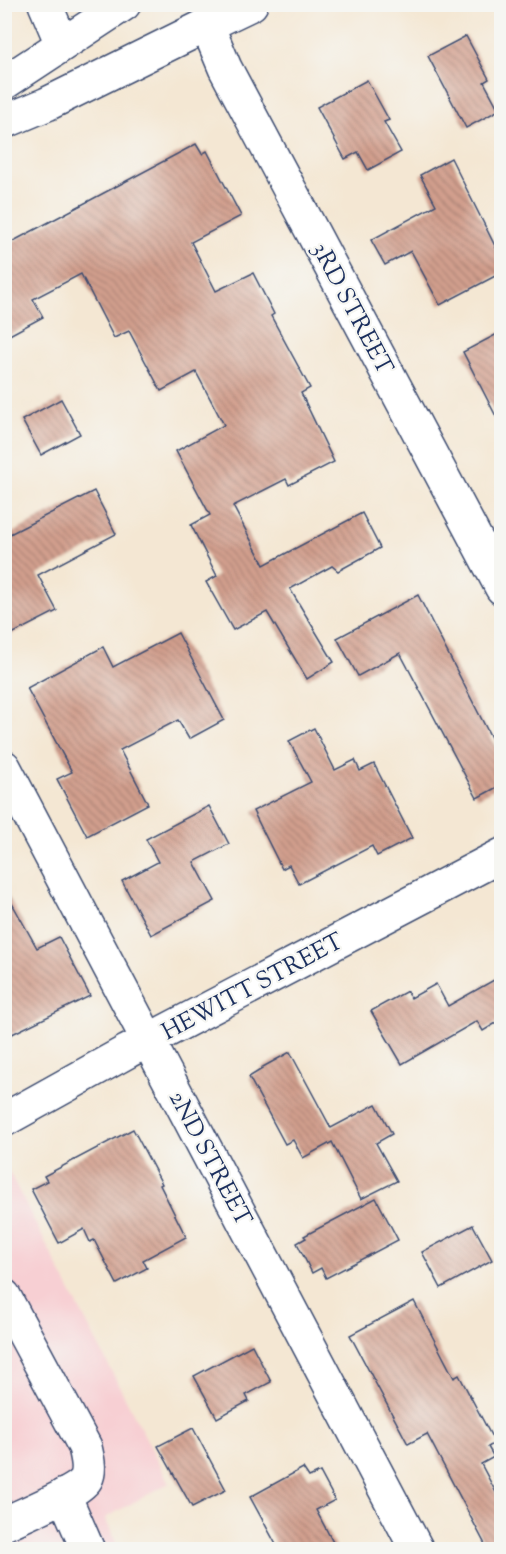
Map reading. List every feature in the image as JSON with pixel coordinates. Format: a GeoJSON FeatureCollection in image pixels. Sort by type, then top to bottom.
{"type":"FeatureCollection","features":[{"type":"Feature","properties":{"kind":"street"},"geometry":{"type":"LineString","coordinates":[[45,4],[62,44]]}},
{"type":"Feature","properties":{"kind":"street"},"geometry":{"type":"LineString","coordinates":[[4,83],[124,4]]}},
{"type":"Feature","properties":{"kind":"street"},"geometry":{"type":"LineString","coordinates":[[4,122],[47,104],[211,15],[251,4]]}},
{"type":"Feature","properties":{"kind":"street","name":"3RD STREET"},"geometry":{"type":"LineString","coordinates":[[211,15],[225,68],[501,588]]}},
{"type":"Feature","properties":{"kind":"street","name":"2ND STREET"},"geometry":{"type":"LineString","coordinates":[[4,767],[417,1550]]}},
{"type":"Feature","properties":{"kind":"street","name":"HEWITT STREET"},"geometry":{"type":"LineString","coordinates":[[4,1120],[148,1040],[501,855]]}},
{"type":"Feature","properties":{"kind":"street"},"geometry":{"type":"LineString","coordinates":[[4,1296],[84,1447],[89,1463],[86,1479],[70,1492],[4,1524]]}},
{"type":"Feature","properties":{"kind":"street"},"geometry":{"type":"LineString","coordinates":[[70,1492],[88,1550]]}},
{"type":"Feature","properties":{"kind":"shaded area"},"geometry":{"type":"Polygon","coordinates":[[[4,1162],[169,1483],[105,1518],[119,1549],[5,1549],[4,1162]]]}},
{"type":"Feature","properties":{"kind":"building"},"geometry":{"type":"Polygon","coordinates":[[[466,36],[489,79],[484,82],[499,110],[466,128],[428,56],[466,36]]]}},
{"type":"Feature","properties":{"kind":"building"},"geometry":{"type":"Polygon","coordinates":[[[367,80],[389,120],[384,122],[401,152],[368,170],[358,152],[345,159],[317,107],[367,80]]]}},
{"type":"Feature","properties":{"kind":"building"},"geometry":{"type":"Polygon","coordinates":[[[196,144],[202,154],[207,151],[241,216],[191,242],[216,291],[253,273],[274,314],[271,316],[310,388],[301,393],[334,462],[289,485],[286,479],[233,506],[264,565],[362,513],[380,548],[338,571],[332,566],[290,589],[334,662],[307,679],[267,612],[233,630],[206,582],[217,576],[191,525],[210,515],[176,451],[224,425],[196,372],[161,391],[129,331],[114,338],[81,274],[33,299],[43,317],[4,338],[4,246],[196,144]]]}},
{"type":"Feature","properties":{"kind":"building"},"geometry":{"type":"Polygon","coordinates":[[[451,158],[501,258],[501,273],[440,305],[411,251],[385,265],[371,240],[436,205],[420,175],[451,158]]]}},
{"type":"Feature","properties":{"kind":"building"},"geometry":{"type":"Polygon","coordinates":[[[501,332],[501,426],[463,352],[501,332]]]}},
{"type":"Feature","properties":{"kind":"building"},"geometry":{"type":"Polygon","coordinates":[[[61,399],[80,434],[41,455],[22,420],[61,399]]]}},
{"type":"Feature","properties":{"kind":"building"},"geometry":{"type":"Polygon","coordinates":[[[94,491],[116,534],[38,575],[57,611],[4,638],[4,537],[94,491]]]}},
{"type":"Feature","properties":{"kind":"building"},"geometry":{"type":"Polygon","coordinates":[[[418,595],[501,757],[501,785],[477,798],[400,653],[358,676],[337,638],[418,595]]]}},
{"type":"Feature","properties":{"kind":"building"},"geometry":{"type":"Polygon","coordinates":[[[178,633],[224,720],[189,739],[178,720],[120,750],[148,804],[87,836],[57,779],[72,772],[27,688],[103,647],[113,667],[178,633]]]}},
{"type":"Feature","properties":{"kind":"building"},"geometry":{"type":"Polygon","coordinates":[[[314,728],[335,770],[355,760],[360,771],[374,764],[412,838],[377,856],[372,846],[299,884],[289,865],[282,869],[253,811],[311,782],[289,741],[314,728]]]}},
{"type":"Feature","properties":{"kind":"building"},"geometry":{"type":"Polygon","coordinates":[[[209,806],[229,844],[194,862],[215,901],[151,935],[122,881],[158,862],[146,839],[209,806]]]}},
{"type":"Feature","properties":{"kind":"building"},"geometry":{"type":"Polygon","coordinates":[[[4,889],[37,948],[59,937],[90,996],[4,1038],[4,889]]]}},
{"type":"Feature","properties":{"kind":"building"},"geometry":{"type":"Polygon","coordinates":[[[501,976],[501,1020],[483,1031],[477,1021],[402,1064],[371,1011],[407,991],[411,998],[436,984],[448,1006],[501,976]]]}},
{"type":"Feature","properties":{"kind":"building"},"geometry":{"type":"Polygon","coordinates":[[[290,1052],[331,1128],[376,1104],[392,1134],[376,1143],[397,1181],[361,1199],[332,1142],[303,1158],[293,1140],[285,1144],[249,1077],[290,1052]]]}},
{"type":"Feature","properties":{"kind":"building"},"geometry":{"type":"Polygon","coordinates":[[[133,1129],[162,1184],[160,1185],[186,1237],[143,1260],[147,1268],[117,1284],[94,1240],[90,1242],[84,1229],[59,1243],[31,1189],[47,1181],[44,1176],[133,1129]]]}},
{"type":"Feature","properties":{"kind":"building"},"geometry":{"type":"Polygon","coordinates":[[[376,1198],[398,1240],[326,1278],[321,1268],[312,1273],[297,1243],[306,1238],[304,1236],[376,1198]]]}},
{"type":"Feature","properties":{"kind":"building"},"geometry":{"type":"Polygon","coordinates":[[[473,1225],[492,1260],[441,1288],[422,1252],[473,1225]]]}},
{"type":"Feature","properties":{"kind":"building"},"geometry":{"type":"Polygon","coordinates":[[[414,1301],[454,1378],[459,1375],[495,1443],[488,1447],[494,1457],[481,1464],[501,1502],[501,1550],[488,1550],[427,1434],[408,1444],[350,1335],[414,1301]]]}},
{"type":"Feature","properties":{"kind":"building"},"geometry":{"type":"Polygon","coordinates":[[[252,1345],[271,1382],[246,1395],[249,1401],[217,1418],[194,1376],[252,1345]]]}},
{"type":"Feature","properties":{"kind":"building"},"geometry":{"type":"Polygon","coordinates":[[[193,1428],[226,1490],[192,1507],[158,1446],[193,1428]]]}},
{"type":"Feature","properties":{"kind":"building"},"geometry":{"type":"Polygon","coordinates":[[[303,1468],[309,1477],[320,1472],[335,1500],[316,1510],[337,1550],[279,1550],[250,1497],[303,1468]]]}}]}
